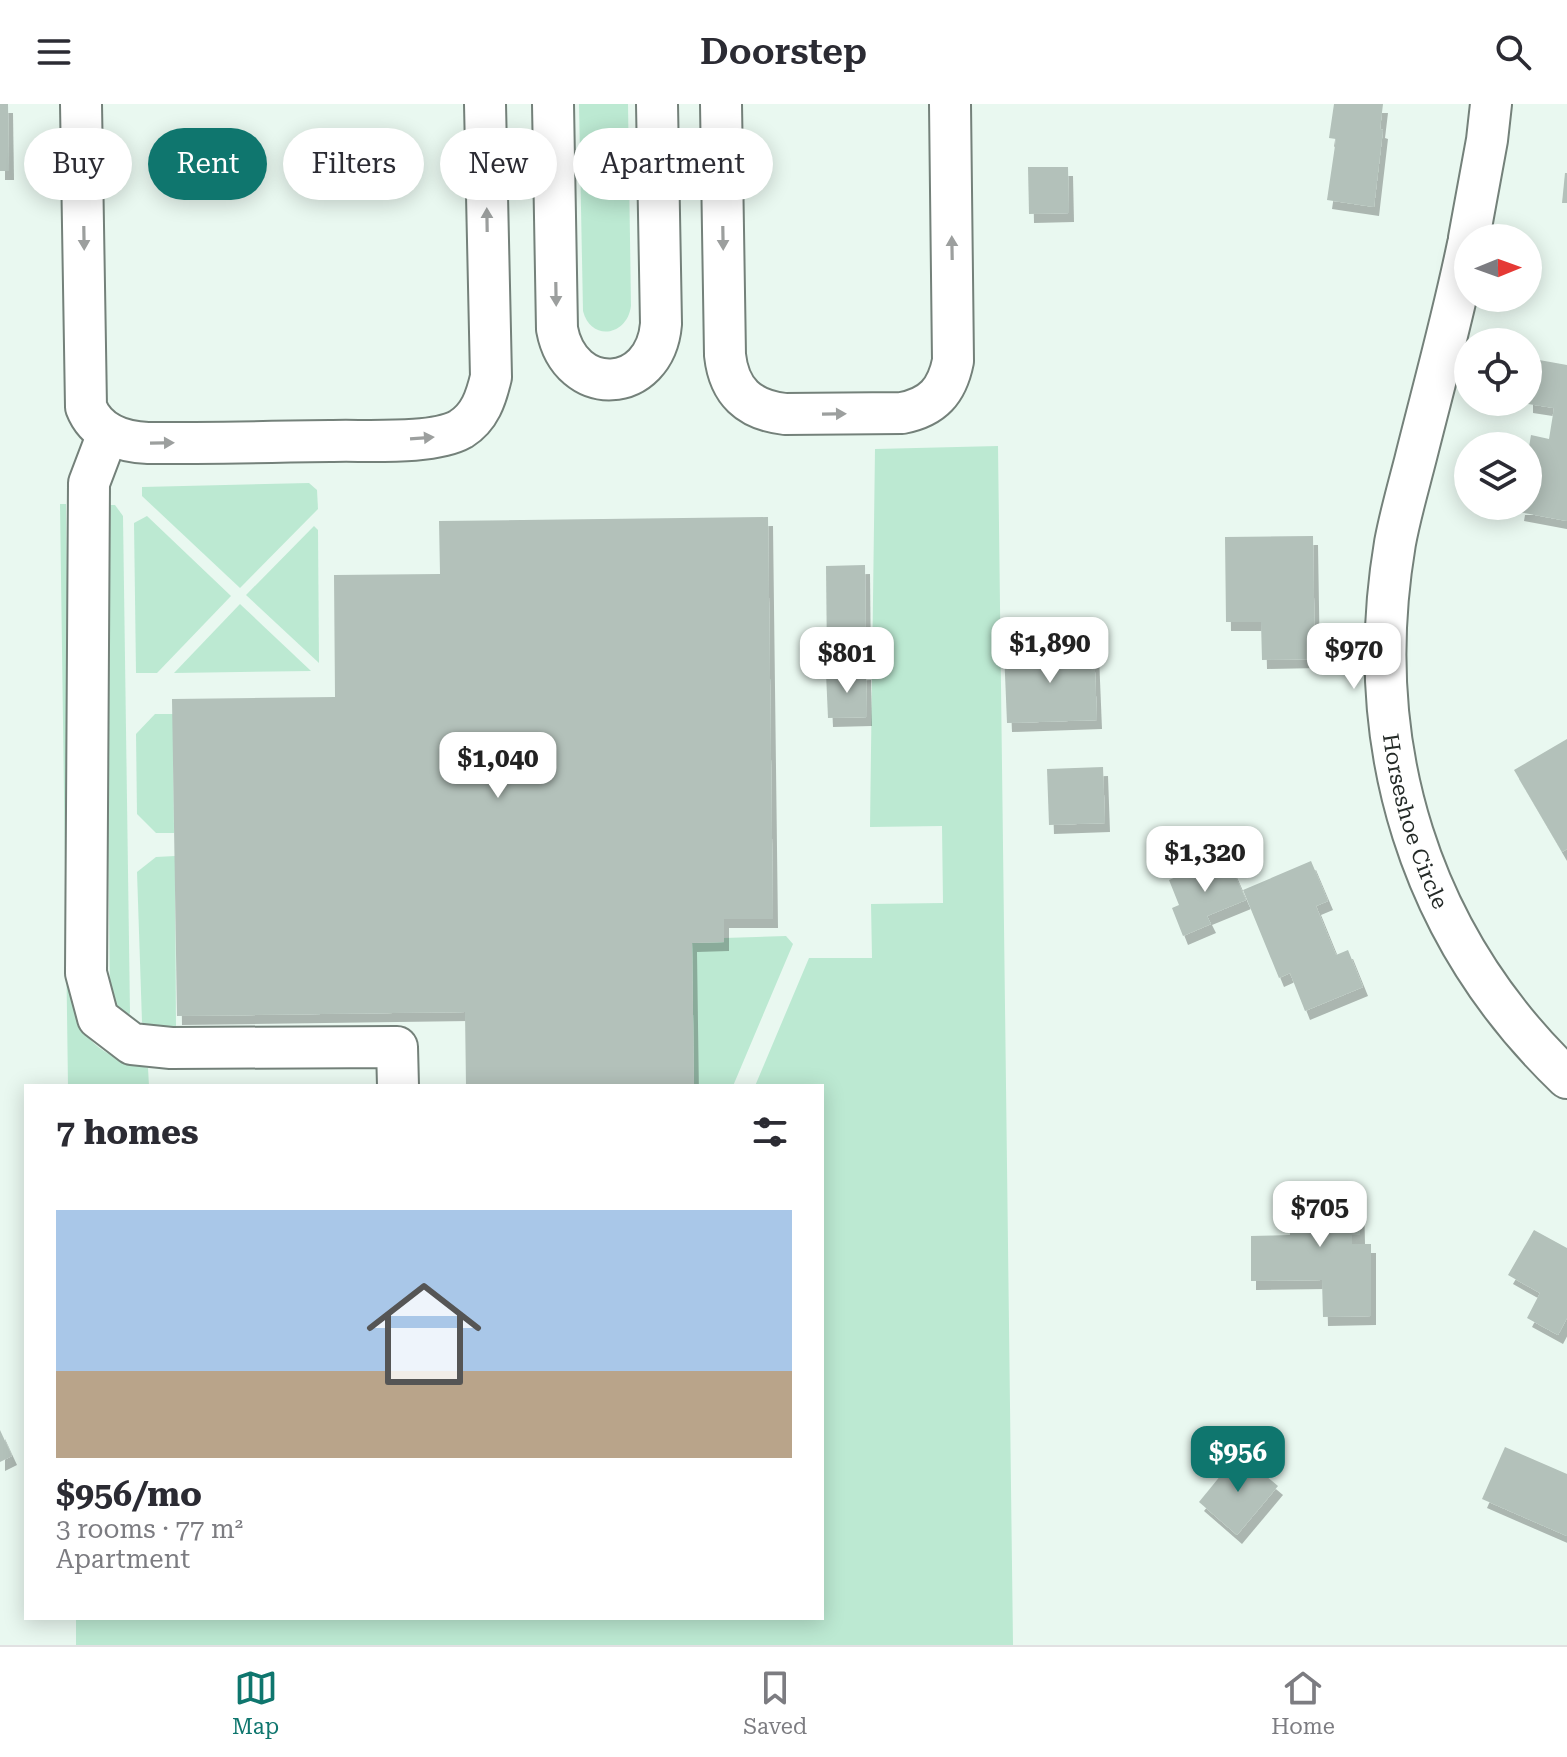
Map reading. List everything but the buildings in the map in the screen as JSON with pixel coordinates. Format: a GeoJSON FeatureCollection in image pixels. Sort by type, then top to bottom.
{"type":"FeatureCollection","features":[{"type":"Feature","properties":{"kind":"street"},"geometry":{"type":"LineString","coordinates":[[81,104],[86,407],[94,421],[108,433],[126,441],[148,443],[391,440],[447,435],[472,420],[487,396],[491,377],[485,104]]}},
{"type":"Feature","properties":{"kind":"street"},"geometry":{"type":"LineString","coordinates":[[553,104],[557,329],[560,345],[567,359],[578,370],[592,377],[608,379],[622,378],[636,372],[655,352],[660,338],[657,104]]}},
{"type":"Feature","properties":{"kind":"street"},"geometry":{"type":"LineString","coordinates":[[721,104],[727,371],[733,385],[755,407],[770,413],[785,414],[902,413],[927,404],[946,386],[953,361],[950,104]]}},
{"type":"Feature","properties":{"kind":"street"},"geometry":{"type":"LineString","coordinates":[[1472,224],[1491,104]]}},
{"type":"Feature","properties":{"kind":"street","name":"Horseshoe Circle"},"geometry":{"type":"LineString","coordinates":[[1454,302],[1394,552],[1388,590],[1385,641],[1391,743],[1415,842],[1456,936],[1513,1021],[1567,1078]]}},
{"type":"Feature","properties":{"kind":"street"},"geometry":{"type":"LineString","coordinates":[[108,433],[89,483],[86,973],[98,1018],[132,1044],[171,1048],[397,1047],[398,1084]]}},
{"type":"Feature","properties":{"kind":"green space"},"geometry":{"type":"Polygon","coordinates":[[[579,104],[628,104],[628,128],[579,128],[579,104]]]}},
{"type":"Feature","properties":{"kind":"green space"},"geometry":{"type":"Polygon","coordinates":[[[581,200],[629,200],[631,306],[628,316],[616,329],[601,331],[593,328],[583,311],[581,200]]]}},
{"type":"Feature","properties":{"kind":"green space"},"geometry":{"type":"Polygon","coordinates":[[[998,446],[1013,1645],[76,1645],[76,1620],[824,1620],[824,1084],[756,1084],[809,958],[872,958],[871,904],[943,903],[942,826],[870,827],[875,449],[998,446]]]}},
{"type":"Feature","properties":{"kind":"green space"},"geometry":{"type":"Polygon","coordinates":[[[309,483],[317,490],[318,509],[240,588],[142,496],[142,487],[309,483]]]}},
{"type":"Feature","properties":{"kind":"green space"},"geometry":{"type":"Polygon","coordinates":[[[60,504],[66,504],[72,1003],[88,1037],[102,1050],[119,1059],[148,1068],[149,1084],[68,1084],[60,504]]]}},
{"type":"Feature","properties":{"kind":"green space"},"geometry":{"type":"Polygon","coordinates":[[[104,505],[115,505],[123,516],[130,1013],[126,1019],[113,1004],[110,992],[104,505]]]}},
{"type":"Feature","properties":{"kind":"green space"},"geometry":{"type":"Polygon","coordinates":[[[147,516],[231,596],[157,673],[136,673],[134,523],[147,516]]]}},
{"type":"Feature","properties":{"kind":"green space"},"geometry":{"type":"Polygon","coordinates":[[[314,526],[318,530],[319,663],[246,595],[314,526]]]}},
{"type":"Feature","properties":{"kind":"green space"},"geometry":{"type":"Polygon","coordinates":[[[240,604],[311,671],[174,673],[240,604]]]}},
{"type":"Feature","properties":{"kind":"green space"},"geometry":{"type":"Polygon","coordinates":[[[155,714],[173,714],[174,833],[156,833],[137,814],[136,734],[155,714]]]}},
{"type":"Feature","properties":{"kind":"green space"},"geometry":{"type":"Polygon","coordinates":[[[175,856],[176,1028],[147,1029],[142,1022],[137,872],[156,857],[175,856]]]}},
{"type":"Feature","properties":{"kind":"green space"},"geometry":{"type":"Polygon","coordinates":[[[786,936],[793,944],[734,1084],[694,1084],[692,943],[723,942],[724,938],[786,936]]]}}]}
